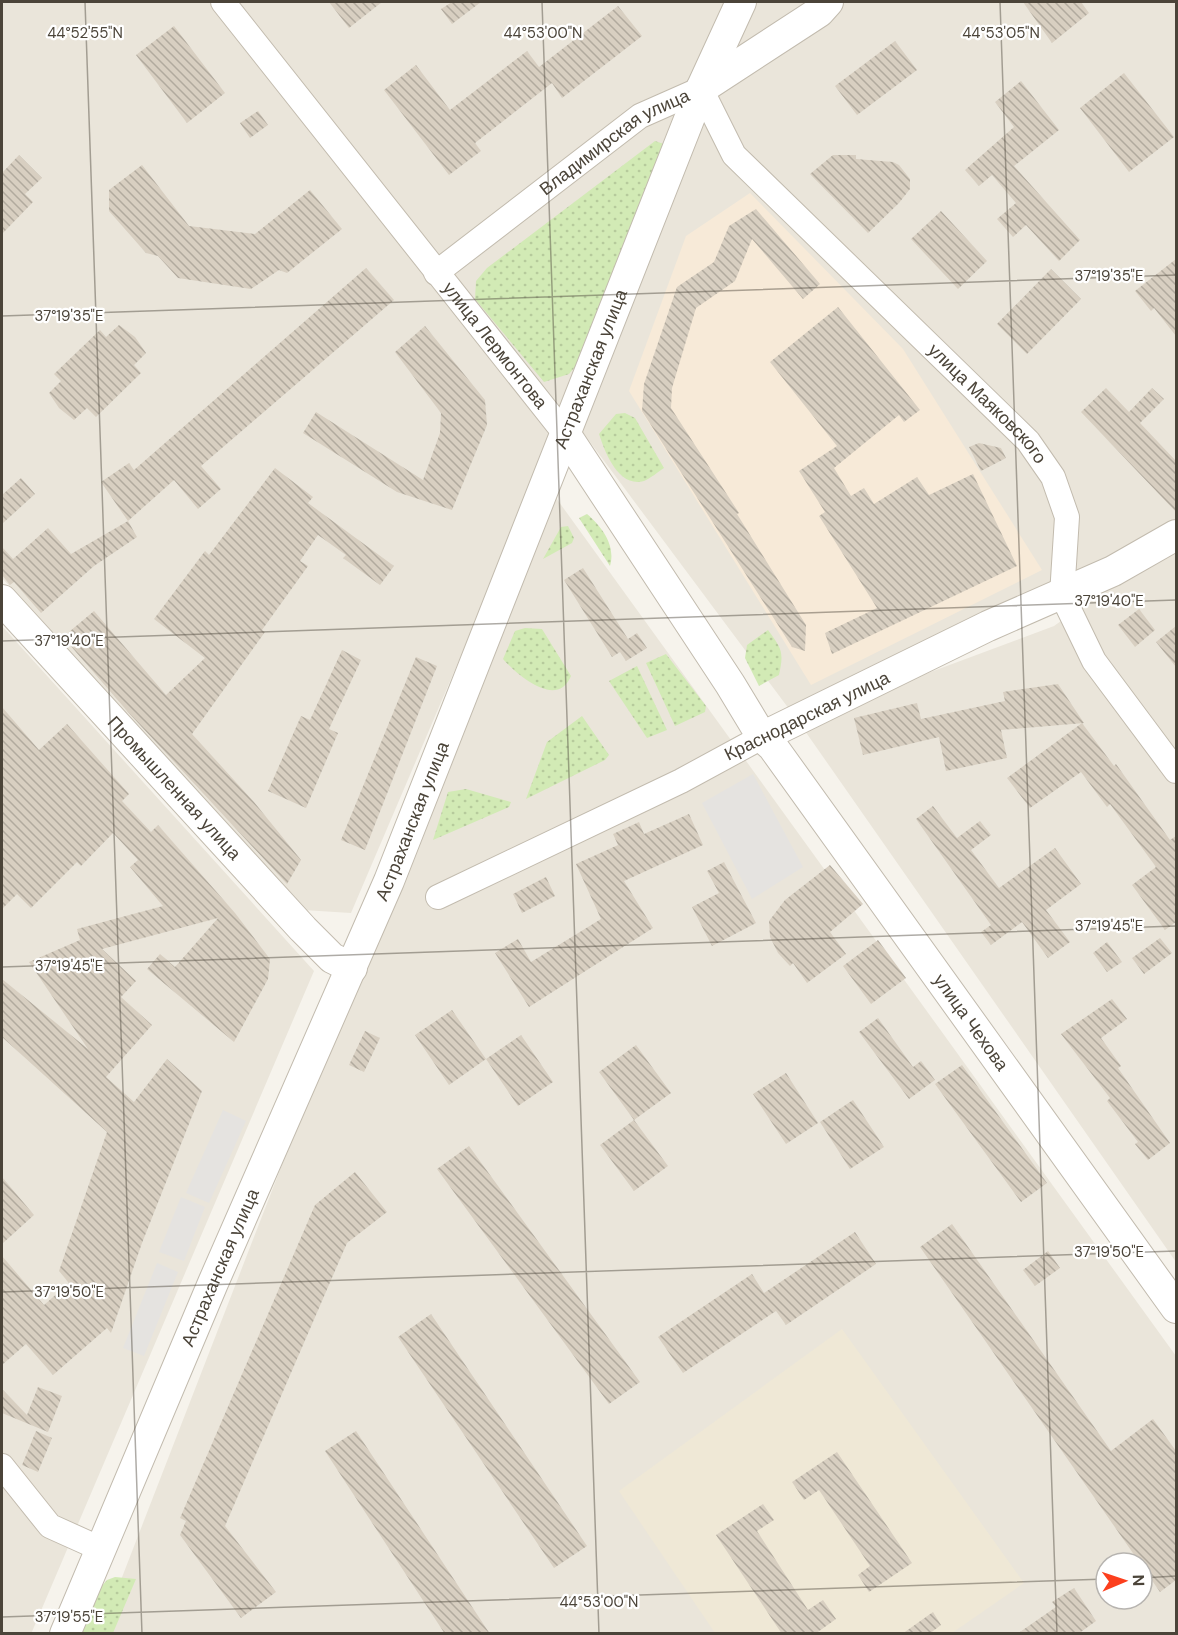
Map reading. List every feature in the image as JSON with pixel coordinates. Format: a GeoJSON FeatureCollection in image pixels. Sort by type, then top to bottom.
{"type":"FeatureCollection","features":[{"type":"Feature","properties":{"kind":"street","name":"улица Лермонтова"},"geometry":{"type":"LineString","coordinates":[[223,2],[436,273],[524,379],[566,435],[730,684],[762,737]]}},
{"type":"Feature","properties":{"kind":"street","name":"Астраханская улица"},"geometry":{"type":"LineString","coordinates":[[65,1634],[213,1283],[352,968],[566,435],[700,88],[741,2]]}},
{"type":"Feature","properties":{"kind":"street","name":"Владимирская улица"},"geometry":{"type":"LineString","coordinates":[[436,273],[640,116],[700,88],[819,12],[828,2]]}},
{"type":"Feature","properties":{"kind":"street","name":"улица Маяковского"},"geometry":{"type":"LineString","coordinates":[[700,88],[734,155],[1028,441],[1053,477],[1068,517],[1062,595]]}},
{"type":"Feature","properties":{"kind":"street","name":"Краснодарская улица"},"geometry":{"type":"LineString","coordinates":[[438,897],[681,781],[762,737],[988,627],[1113,571],[1176,535]]}},
{"type":"Feature","properties":{"kind":"street"},"geometry":{"type":"LineString","coordinates":[[1062,595],[1094,661],[1176,771]]}},
{"type":"Feature","properties":{"kind":"street","name":"Промышленная улица"},"geometry":{"type":"LineString","coordinates":[[2,600],[303,928],[332,958],[352,968]]}},
{"type":"Feature","properties":{"kind":"street","name":"улица Чехова"},"geometry":{"type":"LineString","coordinates":[[762,737],[773,747],[1176,1308]]}},
{"type":"Feature","properties":{"kind":"street"},"geometry":{"type":"LineString","coordinates":[[2,1466],[50,1526],[101,1549]]}},
{"type":"Feature","properties":{"kind":"shaded area"},"geometry":{"type":"Polygon","coordinates":[[[2,2],[1176,2],[1176,535],[807,718],[1054,626],[1176,539],[1176,1262],[798,721],[584,434],[556,433],[351,913],[303,910],[2,578],[2,2]]]}},
{"type":"Feature","properties":{"kind":"shaded area"},"geometry":{"type":"Polygon","coordinates":[[[750,193],[903,349],[1042,570],[811,685],[629,391],[686,236],[750,193]]]}},
{"type":"Feature","properties":{"kind":"shaded area"},"geometry":{"type":"Polygon","coordinates":[[[546,484],[1176,1356],[1176,1633],[100,1634],[546,484]]]}},
{"type":"Feature","properties":{"kind":"shaded area"},"geometry":{"type":"Polygon","coordinates":[[[2,626],[314,971],[31,1634],[2,1633],[2,626]]]}},
{"type":"Feature","properties":{"kind":"shaded area"},"geometry":{"type":"Polygon","coordinates":[[[753,774],[803,867],[752,899],[702,803],[753,774]]]}},
{"type":"Feature","properties":{"kind":"shaded area"},"geometry":{"type":"Polygon","coordinates":[[[223,1110],[246,1121],[209,1203],[186,1193],[223,1110]]]}},
{"type":"Feature","properties":{"kind":"shaded area"},"geometry":{"type":"Polygon","coordinates":[[[181,1197],[205,1207],[184,1261],[159,1252],[181,1197]]]}},
{"type":"Feature","properties":{"kind":"shaded area"},"geometry":{"type":"Polygon","coordinates":[[[157,1263],[178,1272],[144,1356],[123,1348],[157,1263]]]}},
{"type":"Feature","properties":{"kind":"shaded area"},"geometry":{"type":"Polygon","coordinates":[[[842,1329],[1024,1583],[952,1633],[715,1633],[619,1491],[842,1329]]]}},
{"type":"Feature","properties":{"kind":"green space"},"geometry":{"type":"Polygon","coordinates":[[[655,141],[664,144],[579,362],[569,374],[544,382],[475,299],[476,281],[487,268],[655,141]]]}},
{"type":"Feature","properties":{"kind":"green space"},"geometry":{"type":"Polygon","coordinates":[[[625,413],[635,418],[664,468],[644,481],[635,482],[620,474],[609,459],[599,434],[616,414],[625,413]]]}},
{"type":"Feature","properties":{"kind":"green space"},"geometry":{"type":"Polygon","coordinates":[[[587,514],[606,537],[611,551],[610,566],[579,518],[587,514]]]}},
{"type":"Feature","properties":{"kind":"green space"},"geometry":{"type":"Polygon","coordinates":[[[568,526],[574,538],[572,543],[543,559],[561,527],[568,526]]]}},
{"type":"Feature","properties":{"kind":"green space"},"geometry":{"type":"Polygon","coordinates":[[[525,628],[542,629],[571,676],[565,686],[556,690],[547,690],[537,686],[517,673],[503,659],[515,631],[525,628]]]}},
{"type":"Feature","properties":{"kind":"green space"},"geometry":{"type":"Polygon","coordinates":[[[768,630],[781,651],[781,667],[779,675],[759,686],[745,658],[747,645],[768,630]]]}},
{"type":"Feature","properties":{"kind":"green space"},"geometry":{"type":"Polygon","coordinates":[[[666,654],[706,706],[705,712],[675,726],[646,663],[666,654]]]}},
{"type":"Feature","properties":{"kind":"green space"},"geometry":{"type":"Polygon","coordinates":[[[637,666],[667,730],[647,738],[609,681],[637,666]]]}},
{"type":"Feature","properties":{"kind":"green space"},"geometry":{"type":"Polygon","coordinates":[[[582,716],[609,755],[605,760],[526,799],[547,742],[582,716]]]}},
{"type":"Feature","properties":{"kind":"green space"},"geometry":{"type":"Polygon","coordinates":[[[466,789],[511,802],[509,807],[433,840],[448,792],[466,789]]]}},
{"type":"Feature","properties":{"kind":"green space"},"geometry":{"type":"Polygon","coordinates":[[[115,1577],[136,1579],[113,1633],[82,1633],[101,1587],[107,1580],[115,1577]]]}},
{"type":"Feature","properties":{"kind":"building"},"geometry":{"type":"Polygon","coordinates":[[[329,2],[382,2],[349,28],[329,2]]]}},
{"type":"Feature","properties":{"kind":"building"},"geometry":{"type":"Polygon","coordinates":[[[452,2],[481,2],[452,24],[441,9],[452,2]]]}},
{"type":"Feature","properties":{"kind":"building"},"geometry":{"type":"Polygon","coordinates":[[[1023,2],[1081,2],[1089,13],[1052,43],[1023,2]]]}},
{"type":"Feature","properties":{"kind":"building"},"geometry":{"type":"Polygon","coordinates":[[[618,6],[642,36],[562,98],[552,83],[475,143],[481,151],[449,175],[384,90],[416,65],[450,110],[527,51],[539,67],[618,6]]]}},
{"type":"Feature","properties":{"kind":"building"},"geometry":{"type":"Polygon","coordinates":[[[174,26],[225,93],[187,123],[136,55],[174,26]]]}},
{"type":"Feature","properties":{"kind":"building"},"geometry":{"type":"Polygon","coordinates":[[[895,41],[917,70],[857,115],[835,86],[895,41]]]}},
{"type":"Feature","properties":{"kind":"building"},"geometry":{"type":"Polygon","coordinates":[[[1124,73],[1174,137],[1129,172],[1080,108],[1124,73]]]}},
{"type":"Feature","properties":{"kind":"building"},"geometry":{"type":"Polygon","coordinates":[[[1021,81],[1059,130],[1014,166],[1080,240],[1059,261],[1026,225],[1013,237],[997,219],[1016,203],[992,175],[979,186],[965,170],[1014,127],[995,102],[1021,81]]]}},
{"type":"Feature","properties":{"kind":"building"},"geometry":{"type":"Polygon","coordinates":[[[258,111],[268,125],[250,138],[240,123],[258,111]]]}},
{"type":"Feature","properties":{"kind":"building"},"geometry":{"type":"Polygon","coordinates":[[[19,155],[42,178],[25,194],[33,202],[2,234],[2,173],[19,155]]]}},
{"type":"Feature","properties":{"kind":"building"},"geometry":{"type":"Polygon","coordinates":[[[833,155],[856,155],[856,159],[893,162],[899,165],[910,179],[910,189],[868,233],[810,174],[833,155]]]}},
{"type":"Feature","properties":{"kind":"building"},"geometry":{"type":"Polygon","coordinates":[[[142,165],[189,226],[255,234],[310,190],[342,229],[287,273],[279,270],[251,289],[178,278],[158,256],[146,253],[109,211],[109,190],[142,165]]]}},
{"type":"Feature","properties":{"kind":"building"},"geometry":{"type":"Polygon","coordinates":[[[756,209],[820,284],[803,299],[752,239],[735,281],[696,308],[672,388],[671,408],[739,513],[737,514],[806,625],[805,651],[792,647],[642,411],[644,384],[677,287],[714,262],[729,226],[756,209]]]}},
{"type":"Feature","properties":{"kind":"building"},"geometry":{"type":"Polygon","coordinates":[[[941,211],[987,261],[958,289],[911,239],[941,211]]]}},
{"type":"Feature","properties":{"kind":"building"},"geometry":{"type":"Polygon","coordinates":[[[1176,259],[1176,336],[1154,308],[1151,311],[1135,291],[1176,259]]]}},
{"type":"Feature","properties":{"kind":"building"},"geometry":{"type":"Polygon","coordinates":[[[366,268],[394,300],[201,466],[221,489],[198,509],[174,480],[128,521],[101,482],[129,463],[134,470],[366,268]]]}},
{"type":"Feature","properties":{"kind":"building"},"geometry":{"type":"Polygon","coordinates":[[[1051,269],[1081,299],[1027,354],[997,324],[1051,269]]]}},
{"type":"Feature","properties":{"kind":"building"},"geometry":{"type":"Polygon","coordinates":[[[838,307],[920,410],[904,422],[899,415],[834,468],[851,496],[864,488],[874,504],[917,477],[929,495],[973,474],[1017,566],[832,654],[825,633],[877,608],[819,516],[825,512],[799,471],[837,446],[770,362],[838,307]]]}},
{"type":"Feature","properties":{"kind":"building"},"geometry":{"type":"Polygon","coordinates":[[[119,325],[135,337],[146,353],[134,365],[141,373],[96,417],[87,408],[74,420],[59,408],[49,393],[61,381],[54,374],[100,330],[106,337],[119,325]]]}},
{"type":"Feature","properties":{"kind":"building"},"geometry":{"type":"Polygon","coordinates":[[[425,326],[485,400],[487,425],[452,510],[397,492],[303,433],[316,412],[423,480],[440,433],[441,413],[395,352],[425,326]]]}},
{"type":"Feature","properties":{"kind":"building"},"geometry":{"type":"Polygon","coordinates":[[[1106,388],[1129,412],[1152,388],[1164,399],[1140,423],[1176,461],[1176,512],[1081,412],[1106,388]]]}},
{"type":"Feature","properties":{"kind":"building"},"geometry":{"type":"Polygon","coordinates":[[[979,443],[1001,448],[1006,458],[981,471],[969,447],[979,443]]]}},
{"type":"Feature","properties":{"kind":"building"},"geometry":{"type":"Polygon","coordinates":[[[275,468],[313,497],[308,503],[394,566],[380,585],[343,558],[346,555],[318,535],[300,561],[308,566],[262,630],[265,632],[192,734],[254,802],[301,860],[287,884],[128,712],[63,637],[94,611],[166,695],[205,658],[154,619],[205,551],[209,555],[275,468]]]}},
{"type":"Feature","properties":{"kind":"building"},"geometry":{"type":"Polygon","coordinates":[[[21,478],[35,494],[2,524],[2,495],[21,478]]]}},
{"type":"Feature","properties":{"kind":"building"},"geometry":{"type":"Polygon","coordinates":[[[128,521],[137,537],[94,566],[41,613],[14,582],[10,585],[2,575],[2,547],[13,559],[48,528],[71,554],[128,521]]]}},
{"type":"Feature","properties":{"kind":"building"},"geometry":{"type":"Polygon","coordinates":[[[583,568],[628,639],[637,633],[647,648],[626,661],[620,652],[612,657],[564,580],[583,568]]]}},
{"type":"Feature","properties":{"kind":"building"},"geometry":{"type":"Polygon","coordinates":[[[1139,609],[1155,630],[1135,647],[1118,625],[1139,609]]]}},
{"type":"Feature","properties":{"kind":"building"},"geometry":{"type":"Polygon","coordinates":[[[1176,626],[1176,667],[1156,642],[1176,626]]]}},
{"type":"Feature","properties":{"kind":"building"},"geometry":{"type":"Polygon","coordinates":[[[342,650],[361,660],[329,729],[338,733],[306,808],[268,791],[301,716],[310,720],[342,650]]]}},
{"type":"Feature","properties":{"kind":"building"},"geometry":{"type":"Polygon","coordinates":[[[416,657],[437,666],[365,850],[341,840],[416,657]]]}},
{"type":"Feature","properties":{"kind":"building"},"geometry":{"type":"Polygon","coordinates":[[[1058,684],[1084,723],[1001,730],[1007,758],[946,771],[939,737],[863,755],[854,718],[917,703],[921,719],[1005,701],[1003,692],[1058,684]]]}},
{"type":"Feature","properties":{"kind":"building"},"geometry":{"type":"Polygon","coordinates":[[[2,707],[39,750],[67,724],[129,794],[122,801],[151,832],[158,825],[235,913],[270,959],[268,979],[234,1042],[147,969],[160,954],[175,967],[218,918],[102,949],[136,981],[121,997],[152,1025],[106,1077],[134,1102],[167,1059],[202,1091],[142,1243],[111,1333],[107,1328],[53,1375],[26,1344],[2,1365],[2,1256],[44,1305],[69,1283],[59,1271],[107,1132],[2,1037],[2,979],[88,1049],[29,962],[80,940],[77,929],[163,906],[130,867],[138,860],[113,833],[81,866],[77,862],[31,908],[17,894],[2,909],[2,707]]]}},
{"type":"Feature","properties":{"kind":"building"},"geometry":{"type":"Polygon","coordinates":[[[1082,723],[1114,766],[1116,764],[1170,840],[1176,836],[1176,922],[1165,930],[1132,885],[1156,867],[1110,804],[1107,807],[1081,772],[1030,808],[1007,778],[1082,723]]]}},
{"type":"Feature","properties":{"kind":"building"},"geometry":{"type":"Polygon","coordinates":[[[933,806],[957,838],[980,821],[991,835],[971,850],[999,888],[1055,848],[1081,884],[1046,910],[1070,942],[1048,958],[1022,922],[991,945],[981,932],[991,925],[916,819],[933,806]]]}},
{"type":"Feature","properties":{"kind":"building"},"geometry":{"type":"Polygon","coordinates":[[[689,814],[703,845],[624,881],[653,928],[529,1007],[495,953],[518,939],[531,962],[601,919],[576,864],[618,845],[613,834],[639,822],[644,834],[689,814]]]}},
{"type":"Feature","properties":{"kind":"building"},"geometry":{"type":"Polygon","coordinates":[[[724,862],[756,923],[712,946],[692,907],[719,893],[707,871],[724,862]]]}},
{"type":"Feature","properties":{"kind":"building"},"geometry":{"type":"Polygon","coordinates":[[[830,865],[863,904],[830,932],[846,954],[807,983],[793,963],[790,966],[778,953],[770,937],[769,921],[785,900],[830,865]]]}},
{"type":"Feature","properties":{"kind":"building"},"geometry":{"type":"Polygon","coordinates":[[[546,877],[555,896],[522,913],[513,894],[546,877]]]}},
{"type":"Feature","properties":{"kind":"building"},"geometry":{"type":"Polygon","coordinates":[[[1160,938],[1172,953],[1144,974],[1132,958],[1160,938]]]}},
{"type":"Feature","properties":{"kind":"building"},"geometry":{"type":"Polygon","coordinates":[[[878,940],[906,978],[871,1004],[843,966],[878,940]]]}},
{"type":"Feature","properties":{"kind":"building"},"geometry":{"type":"Polygon","coordinates":[[[1107,942],[1122,962],[1107,972],[1093,953],[1107,942]]]}},
{"type":"Feature","properties":{"kind":"building"},"geometry":{"type":"Polygon","coordinates":[[[1112,999],[1127,1019],[1101,1038],[1121,1066],[1118,1068],[1170,1143],[1148,1160],[1135,1144],[1138,1142],[1107,1101],[1110,1098],[1061,1034],[1112,999]]]}},
{"type":"Feature","properties":{"kind":"building"},"geometry":{"type":"Polygon","coordinates":[[[452,1010],[486,1059],[449,1085],[415,1035],[452,1010]]]}},
{"type":"Feature","properties":{"kind":"building"},"geometry":{"type":"Polygon","coordinates":[[[878,1018],[913,1067],[921,1061],[935,1080],[909,1099],[859,1032],[878,1018]]]}},
{"type":"Feature","properties":{"kind":"building"},"geometry":{"type":"Polygon","coordinates":[[[365,1031],[380,1038],[364,1072],[349,1065],[365,1031]]]}},
{"type":"Feature","properties":{"kind":"building"},"geometry":{"type":"Polygon","coordinates":[[[521,1035],[553,1082],[518,1106],[486,1059],[521,1035]]]}},
{"type":"Feature","properties":{"kind":"building"},"geometry":{"type":"Polygon","coordinates":[[[636,1045],[671,1093],[634,1120],[599,1072],[636,1045]]]}},
{"type":"Feature","properties":{"kind":"building"},"geometry":{"type":"Polygon","coordinates":[[[962,1065],[1047,1183],[1021,1202],[935,1084],[962,1065]]]}},
{"type":"Feature","properties":{"kind":"building"},"geometry":{"type":"Polygon","coordinates":[[[786,1073],[818,1123],[786,1144],[753,1094],[786,1073]]]}},
{"type":"Feature","properties":{"kind":"building"},"geometry":{"type":"Polygon","coordinates":[[[853,1100],[884,1147],[850,1169],[820,1122],[853,1100]]]}},
{"type":"Feature","properties":{"kind":"building"},"geometry":{"type":"Polygon","coordinates":[[[634,1120],[668,1166],[634,1191],[600,1145],[634,1120]]]}},
{"type":"Feature","properties":{"kind":"building"},"geometry":{"type":"Polygon","coordinates":[[[469,1146],[640,1382],[609,1404],[437,1169],[469,1146]]]}},
{"type":"Feature","properties":{"kind":"building"},"geometry":{"type":"Polygon","coordinates":[[[355,1172],[387,1212],[347,1243],[225,1526],[276,1592],[241,1618],[180,1535],[186,1521],[180,1518],[315,1205],[355,1172]]]}},
{"type":"Feature","properties":{"kind":"building"},"geometry":{"type":"Polygon","coordinates":[[[2,1177],[34,1215],[2,1244],[2,1177]]]}},
{"type":"Feature","properties":{"kind":"building"},"geometry":{"type":"Polygon","coordinates":[[[952,1224],[1111,1451],[1153,1419],[1176,1451],[1176,1580],[1160,1592],[1154,1583],[1154,1551],[1131,1551],[920,1247],[952,1224]]]}},
{"type":"Feature","properties":{"kind":"building"},"geometry":{"type":"Polygon","coordinates":[[[855,1232],[876,1264],[786,1325],[776,1311],[683,1373],[658,1337],[752,1274],[764,1293],[855,1232]]]}},
{"type":"Feature","properties":{"kind":"building"},"geometry":{"type":"Polygon","coordinates":[[[1048,1251],[1060,1268],[1035,1286],[1023,1270],[1048,1251]]]}},
{"type":"Feature","properties":{"kind":"building"},"geometry":{"type":"Polygon","coordinates":[[[431,1314],[587,1546],[554,1568],[398,1337],[431,1314]]]}},
{"type":"Feature","properties":{"kind":"building"},"geometry":{"type":"Polygon","coordinates":[[[38,1387],[62,1396],[48,1432],[2,1413],[2,1389],[27,1415],[38,1387]]]}},
{"type":"Feature","properties":{"kind":"building"},"geometry":{"type":"Polygon","coordinates":[[[36,1431],[52,1438],[38,1472],[22,1465],[36,1431]]]}},
{"type":"Feature","properties":{"kind":"building"},"geometry":{"type":"Polygon","coordinates":[[[356,1431],[490,1634],[445,1634],[325,1451],[356,1431]]]}},
{"type":"Feature","properties":{"kind":"building"},"geometry":{"type":"Polygon","coordinates":[[[837,1452],[912,1563],[869,1592],[858,1575],[870,1566],[819,1490],[804,1500],[792,1482],[837,1452]]]}},
{"type":"Feature","properties":{"kind":"building"},"geometry":{"type":"Polygon","coordinates":[[[763,1504],[774,1520],[757,1531],[808,1610],[823,1600],[836,1619],[815,1634],[782,1634],[716,1535],[763,1504]]]}},
{"type":"Feature","properties":{"kind":"building"},"geometry":{"type":"Polygon","coordinates":[[[1074,1588],[1096,1621],[1078,1634],[1017,1634],[1056,1607],[1052,1602],[1074,1588]]]}},
{"type":"Feature","properties":{"kind":"building"},"geometry":{"type":"Polygon","coordinates":[[[933,1612],[941,1625],[929,1634],[902,1634],[933,1612]]]}}]}
